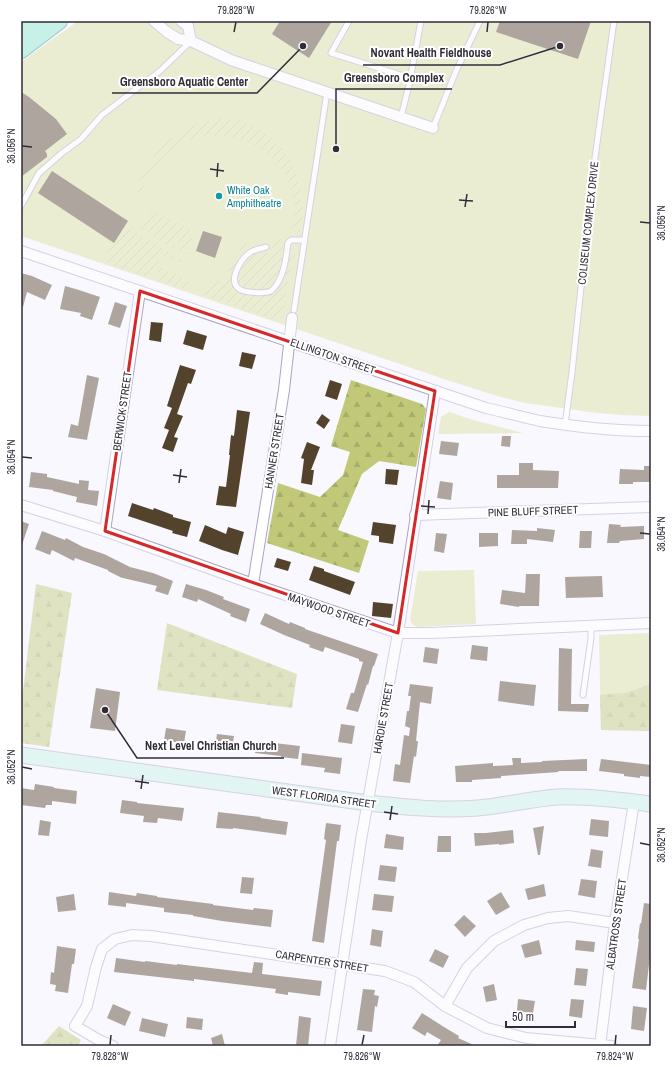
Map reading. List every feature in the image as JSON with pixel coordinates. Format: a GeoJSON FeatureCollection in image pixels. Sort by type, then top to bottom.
{"type":"FeatureCollection","features":[{"type":"Feature","properties":{"kind":"main road"},"geometry":{"type":"LineString","coordinates":[[21,32],[36,21]]}},
{"type":"Feature","properties":{"kind":"main road"},"geometry":{"type":"LineString","coordinates":[[21,50],[59,21]]}},
{"type":"Feature","properties":{"kind":"main road","name":"WEST FLORIDA STREET"},"geometry":{"type":"LineString","coordinates":[[21,756],[412,808],[478,808],[556,798],[593,798],[651,804]]}},
{"type":"Feature","properties":{"kind":"street"},"geometry":{"type":"LineString","coordinates":[[154,21],[178,39],[191,42],[230,60],[433,128]]}},
{"type":"Feature","properties":{"kind":"street"},"geometry":{"type":"LineString","coordinates":[[182,21],[188,26],[191,42]]}},
{"type":"Feature","properties":{"kind":"street","name":"ELLINGTON STREET"},"geometry":{"type":"LineString","coordinates":[[21,251],[494,410],[565,425],[622,431],[651,431]]}},
{"type":"Feature","properties":{"kind":"street","name":"BERWICK STREET"},"geometry":{"type":"LineString","coordinates":[[105,531],[140,291]]}},
{"type":"Feature","properties":{"kind":"street","name":"HANNER STREET"},"geometry":{"type":"LineString","coordinates":[[253,584],[284,390],[293,314]]}},
{"type":"Feature","properties":{"kind":"street","name":"HARDIE STREET"},"geometry":{"type":"LineString","coordinates":[[330,1046],[368,803],[398,633],[435,391]]}},
{"type":"Feature","properties":{"kind":"street","name":"MAYWOOD STREET"},"geometry":{"type":"LineString","coordinates":[[21,505],[105,531],[253,584],[398,633],[651,623]]}},
{"type":"Feature","properties":{"kind":"street","name":"PINE BLUFF STREET"},"geometry":{"type":"LineString","coordinates":[[415,515],[651,507]]}},
{"type":"Feature","properties":{"kind":"street","name":"ALBATROSS STREET"},"geometry":{"type":"LineString","coordinates":[[600,1045],[615,923],[634,802]]}},
{"type":"Feature","properties":{"kind":"street"},"geometry":{"type":"LineString","coordinates":[[445,1006],[468,968],[494,941],[524,925],[548,918],[568,916],[615,923]]}},
{"type":"Feature","properties":{"kind":"street","name":"CARPENTER STREET"},"geometry":{"type":"LineString","coordinates":[[113,1046],[76,1026],[87,1006],[96,967],[102,949],[115,939],[132,935],[151,936],[384,971],[414,982],[445,1006],[487,1028],[526,1038],[612,1046]]}},
{"type":"Feature","properties":{"kind":"lane"},"geometry":{"type":"LineString","coordinates":[[350,21],[331,53],[410,78]]}},
{"type":"Feature","properties":{"kind":"lane"},"geometry":{"type":"LineString","coordinates":[[401,117],[421,21]]}},
{"type":"Feature","properties":{"kind":"lane"},"geometry":{"type":"LineString","coordinates":[[433,128],[480,21]]}},
{"type":"Feature","properties":{"kind":"lane","name":"COLISEUM COMPLEX DRIVE"},"geometry":{"type":"LineString","coordinates":[[565,425],[594,165],[614,21]]}},
{"type":"Feature","properties":{"kind":"lane"},"geometry":{"type":"LineString","coordinates":[[21,206],[39,173],[81,139],[102,115],[160,71],[191,42]]}},
{"type":"Feature","properties":{"kind":"lane"},"geometry":{"type":"LineString","coordinates":[[293,314],[327,92]]}},
{"type":"Feature","properties":{"kind":"lane"},"geometry":{"type":"LineString","coordinates":[[266,247],[251,252],[242,261],[236,271],[235,281],[237,288],[242,291],[258,293],[270,291],[276,286],[281,276],[288,243],[291,240],[304,240]]}},
{"type":"Feature","properties":{"kind":"lane"},"geometry":{"type":"LineString","coordinates":[[584,694],[591,638],[591,626]]}},
{"type":"Feature","properties":{"kind":"highlighted area"},"geometry":{"type":"Polygon","coordinates":[[[140,291],[435,391],[398,633],[105,531],[140,291]]]}},
{"type":"Feature","properties":{"kind":"green space"},"geometry":{"type":"Polygon","coordinates":[[[78,21],[651,21],[651,416],[597,413],[525,403],[497,396],[21,236],[21,62],[78,21]]]}},
{"type":"Feature","properties":{"kind":"green space"},"geometry":{"type":"Polygon","coordinates":[[[215,119],[234,119],[252,125],[272,138],[288,156],[297,178],[300,190],[301,206],[304,207],[299,233],[292,231],[295,213],[294,201],[291,189],[283,172],[272,158],[261,149],[249,142],[239,139],[209,136],[199,137],[180,144],[166,154],[154,170],[141,192],[137,193],[135,191],[148,164],[169,140],[195,125],[215,119]]]}},
{"type":"Feature","properties":{"kind":"green space"},"geometry":{"type":"Polygon","coordinates":[[[150,209],[194,232],[187,255],[178,247],[179,235],[176,235],[175,250],[139,228],[150,209]]]}},
{"type":"Feature","properties":{"kind":"green space"},"geometry":{"type":"Polygon","coordinates":[[[128,227],[184,262],[183,264],[161,255],[157,266],[187,281],[189,284],[188,290],[158,280],[159,273],[152,271],[150,278],[101,261],[128,227]]]}},
{"type":"Feature","properties":{"kind":"green space"},"geometry":{"type":"Polygon","coordinates":[[[283,239],[284,243],[281,269],[276,282],[267,289],[263,290],[252,290],[241,287],[237,281],[237,277],[244,263],[247,259],[254,255],[260,253],[270,253],[272,251],[272,240],[283,239]]]}},
{"type":"Feature","properties":{"kind":"green space"},"geometry":{"type":"Polygon","coordinates":[[[240,244],[245,244],[248,248],[245,255],[235,267],[232,275],[232,283],[237,291],[245,294],[265,295],[275,291],[279,287],[285,274],[291,248],[297,250],[290,271],[284,303],[285,311],[272,319],[205,296],[204,293],[207,287],[227,277],[230,268],[239,255],[240,244]]]}},
{"type":"Feature","properties":{"kind":"green space"},"geometry":{"type":"Polygon","coordinates":[[[351,380],[422,404],[426,409],[416,467],[379,461],[362,474],[338,530],[369,541],[359,573],[267,543],[278,483],[320,497],[343,475],[350,452],[331,446],[351,380]]]}},
{"type":"Feature","properties":{"kind":"green space"},"geometry":{"type":"Polygon","coordinates":[[[449,412],[523,433],[438,434],[441,417],[449,412]]]}},
{"type":"Feature","properties":{"kind":"green space"},"geometry":{"type":"Polygon","coordinates":[[[474,570],[476,624],[417,627],[412,624],[410,619],[418,571],[474,570]]]}},
{"type":"Feature","properties":{"kind":"green space"},"geometry":{"type":"Polygon","coordinates":[[[36,584],[72,593],[49,747],[21,743],[21,707],[36,584]]]}},
{"type":"Feature","properties":{"kind":"green space"},"geometry":{"type":"Polygon","coordinates":[[[167,623],[297,674],[292,708],[157,690],[167,623]]]}},
{"type":"Feature","properties":{"kind":"green space"},"geometry":{"type":"Polygon","coordinates":[[[651,633],[651,731],[601,730],[599,635],[651,633]]]}},
{"type":"Feature","properties":{"kind":"green space"},"geometry":{"type":"Polygon","coordinates":[[[651,684],[651,731],[601,730],[600,695],[626,693],[651,684]]]}},
{"type":"Feature","properties":{"kind":"green space"},"geometry":{"type":"Polygon","coordinates":[[[59,1026],[81,1040],[78,1046],[41,1046],[59,1026]]]}},
{"type":"Feature","properties":{"kind":"building"},"geometry":{"type":"Polygon","coordinates":[[[280,21],[332,21],[309,58],[272,34],[280,21]]]}},
{"type":"Feature","properties":{"kind":"building"},"geometry":{"type":"Polygon","coordinates":[[[500,21],[591,21],[578,59],[496,32],[500,21]]]}},
{"type":"Feature","properties":{"kind":"building"},"geometry":{"type":"Polygon","coordinates":[[[21,92],[56,119],[67,134],[45,151],[47,157],[21,177],[21,92]]]}},
{"type":"Feature","properties":{"kind":"building"},"geometry":{"type":"Polygon","coordinates":[[[52,171],[128,221],[114,243],[38,193],[52,171]]]}},
{"type":"Feature","properties":{"kind":"building"},"geometry":{"type":"Polygon","coordinates":[[[203,231],[222,237],[215,258],[196,251],[203,231]]]}},
{"type":"Feature","properties":{"kind":"building"},"geometry":{"type":"Polygon","coordinates":[[[21,273],[52,285],[45,300],[27,292],[23,307],[21,306],[21,273]]]}},
{"type":"Feature","properties":{"kind":"building"},"geometry":{"type":"Polygon","coordinates":[[[65,286],[100,297],[92,320],[80,316],[81,313],[60,309],[65,286]]]}},
{"type":"Feature","properties":{"kind":"building"},"geometry":{"type":"Polygon","coordinates":[[[115,302],[127,306],[120,328],[108,324],[115,302]]]}},
{"type":"Feature","properties":{"kind":"building"},"geometry":{"type":"Polygon","coordinates":[[[151,322],[163,323],[161,342],[149,340],[151,322]]]}},
{"type":"Feature","properties":{"kind":"building"},"geometry":{"type":"Polygon","coordinates":[[[187,330],[207,336],[203,350],[183,344],[187,330]]]}},
{"type":"Feature","properties":{"kind":"building"},"geometry":{"type":"Polygon","coordinates":[[[242,352],[256,355],[252,369],[239,366],[242,352]]]}},
{"type":"Feature","properties":{"kind":"building"},"geometry":{"type":"Polygon","coordinates":[[[180,365],[196,370],[191,384],[188,383],[177,414],[183,416],[174,437],[178,438],[173,452],[162,448],[169,430],[164,428],[172,408],[167,406],[180,365]]]}},
{"type":"Feature","properties":{"kind":"building"},"geometry":{"type":"Polygon","coordinates":[[[87,375],[99,378],[87,440],[68,437],[71,424],[78,426],[87,375]]]}},
{"type":"Feature","properties":{"kind":"building"},"geometry":{"type":"Polygon","coordinates":[[[330,380],[342,384],[337,400],[325,396],[330,380]]]}},
{"type":"Feature","properties":{"kind":"building"},"geometry":{"type":"Polygon","coordinates":[[[237,410],[250,412],[236,507],[216,505],[219,486],[226,487],[231,435],[234,436],[237,410]]]}},
{"type":"Feature","properties":{"kind":"building"},"geometry":{"type":"Polygon","coordinates":[[[322,414],[330,420],[324,429],[316,423],[322,414]]]}},
{"type":"Feature","properties":{"kind":"building"},"geometry":{"type":"Polygon","coordinates":[[[502,436],[511,436],[510,447],[501,446],[502,436]]]}},
{"type":"Feature","properties":{"kind":"building"},"geometry":{"type":"Polygon","coordinates":[[[441,441],[459,443],[457,456],[439,454],[441,441]]]}},
{"type":"Feature","properties":{"kind":"building"},"geometry":{"type":"Polygon","coordinates":[[[307,442],[320,447],[311,470],[314,470],[312,485],[301,483],[304,459],[301,458],[307,442]]]}},
{"type":"Feature","properties":{"kind":"building"},"geometry":{"type":"Polygon","coordinates":[[[519,463],[533,463],[533,470],[559,471],[558,488],[497,488],[497,475],[519,475],[519,463]]]}},
{"type":"Feature","properties":{"kind":"building"},"geometry":{"type":"Polygon","coordinates":[[[644,466],[651,466],[651,482],[619,484],[620,469],[644,470],[644,466]]]}},
{"type":"Feature","properties":{"kind":"building"},"geometry":{"type":"Polygon","coordinates":[[[386,469],[399,470],[397,485],[385,484],[386,469]]]}},
{"type":"Feature","properties":{"kind":"building"},"geometry":{"type":"Polygon","coordinates":[[[31,472],[47,474],[47,477],[79,484],[79,480],[89,481],[88,490],[99,491],[97,506],[76,502],[77,497],[53,490],[29,487],[31,472]]]}},
{"type":"Feature","properties":{"kind":"building"},"geometry":{"type":"Polygon","coordinates":[[[440,481],[453,483],[451,500],[437,498],[440,481]]]}},
{"type":"Feature","properties":{"kind":"building"},"geometry":{"type":"Polygon","coordinates":[[[132,503],[153,510],[154,508],[173,515],[173,517],[191,522],[187,537],[172,533],[173,531],[128,516],[132,503]]]}},
{"type":"Feature","properties":{"kind":"building"},"geometry":{"type":"Polygon","coordinates":[[[21,521],[29,524],[22,545],[21,545],[21,521]]]}},
{"type":"Feature","properties":{"kind":"building"},"geometry":{"type":"Polygon","coordinates":[[[373,522],[396,525],[393,544],[379,542],[379,536],[371,535],[373,522]]]}},
{"type":"Feature","properties":{"kind":"building"},"geometry":{"type":"Polygon","coordinates":[[[609,524],[621,525],[620,527],[644,526],[644,539],[620,541],[619,543],[607,543],[609,524]]]}},
{"type":"Feature","properties":{"kind":"building"},"geometry":{"type":"Polygon","coordinates":[[[205,525],[226,534],[228,527],[244,532],[238,555],[199,541],[205,525]]]}},
{"type":"Feature","properties":{"kind":"building"},"geometry":{"type":"Polygon","coordinates":[[[537,528],[555,530],[553,542],[527,539],[527,544],[511,544],[512,530],[537,531],[537,528]]]}},
{"type":"Feature","properties":{"kind":"building"},"geometry":{"type":"Polygon","coordinates":[[[42,531],[65,540],[66,538],[130,567],[153,573],[173,581],[168,595],[155,591],[157,586],[122,578],[108,570],[75,558],[74,561],[52,550],[50,555],[35,549],[42,531]]]}},
{"type":"Feature","properties":{"kind":"building"},"geometry":{"type":"Polygon","coordinates":[[[580,531],[592,531],[591,548],[579,548],[580,531]]]}},
{"type":"Feature","properties":{"kind":"building"},"geometry":{"type":"Polygon","coordinates":[[[436,533],[447,534],[444,553],[434,551],[436,533]]]}},
{"type":"Feature","properties":{"kind":"building"},"geometry":{"type":"Polygon","coordinates":[[[479,533],[498,533],[498,546],[479,547],[479,533]]]}},
{"type":"Feature","properties":{"kind":"building"},"geometry":{"type":"Polygon","coordinates":[[[277,558],[291,562],[288,571],[274,567],[277,558]]]}},
{"type":"Feature","properties":{"kind":"building"},"geometry":{"type":"Polygon","coordinates":[[[314,566],[355,582],[350,595],[309,580],[314,566]]]}},
{"type":"Feature","properties":{"kind":"building"},"geometry":{"type":"Polygon","coordinates":[[[526,574],[540,574],[539,606],[519,607],[500,604],[502,590],[525,593],[526,574]]]}},
{"type":"Feature","properties":{"kind":"building"},"geometry":{"type":"Polygon","coordinates":[[[602,576],[603,597],[566,598],[565,577],[602,576]]]}},
{"type":"Feature","properties":{"kind":"building"},"geometry":{"type":"Polygon","coordinates":[[[186,584],[224,597],[223,599],[250,609],[246,622],[230,616],[231,614],[198,599],[197,602],[182,597],[186,584]]]}},
{"type":"Feature","properties":{"kind":"building"},"geometry":{"type":"Polygon","coordinates":[[[373,602],[393,604],[391,618],[372,616],[373,602]]]}},
{"type":"Feature","properties":{"kind":"building"},"geometry":{"type":"Polygon","coordinates":[[[265,613],[289,624],[290,622],[305,629],[378,654],[358,712],[346,709],[351,693],[354,693],[363,662],[359,661],[359,659],[325,647],[323,652],[309,647],[310,645],[260,624],[265,613]]]}},
{"type":"Feature","properties":{"kind":"building"},"geometry":{"type":"Polygon","coordinates":[[[472,645],[488,647],[487,661],[470,659],[472,645]]]}},
{"type":"Feature","properties":{"kind":"building"},"geometry":{"type":"Polygon","coordinates":[[[425,647],[439,649],[437,664],[423,662],[425,647]]]}},
{"type":"Feature","properties":{"kind":"building"},"geometry":{"type":"Polygon","coordinates":[[[559,648],[572,649],[571,704],[589,704],[588,712],[558,711],[559,648]]]}},
{"type":"Feature","properties":{"kind":"building"},"geometry":{"type":"Polygon","coordinates":[[[500,681],[536,685],[534,706],[498,701],[500,681]]]}},
{"type":"Feature","properties":{"kind":"building"},"geometry":{"type":"Polygon","coordinates":[[[410,684],[433,687],[431,704],[420,702],[416,741],[418,741],[410,783],[393,781],[395,764],[400,765],[404,735],[409,736],[410,728],[405,726],[411,696],[408,696],[410,684]]]}},
{"type":"Feature","properties":{"kind":"building"},"geometry":{"type":"Polygon","coordinates":[[[96,688],[120,692],[115,731],[90,728],[96,688]]]}},
{"type":"Feature","properties":{"kind":"building"},"geometry":{"type":"Polygon","coordinates":[[[341,724],[355,726],[352,744],[338,742],[341,724]]]}},
{"type":"Feature","properties":{"kind":"building"},"geometry":{"type":"Polygon","coordinates":[[[166,728],[186,731],[184,743],[164,741],[166,728]]]}},
{"type":"Feature","properties":{"kind":"building"},"geometry":{"type":"Polygon","coordinates":[[[217,734],[234,736],[232,749],[215,747],[217,734]]]}},
{"type":"Feature","properties":{"kind":"building"},"geometry":{"type":"Polygon","coordinates":[[[257,741],[300,746],[298,759],[255,753],[257,741]]]}},
{"type":"Feature","properties":{"kind":"building"},"geometry":{"type":"Polygon","coordinates":[[[302,753],[342,758],[340,774],[324,772],[325,768],[301,765],[302,753]]]}},
{"type":"Feature","properties":{"kind":"building"},"geometry":{"type":"Polygon","coordinates":[[[512,758],[521,758],[521,763],[587,759],[587,771],[558,771],[559,772],[501,776],[501,778],[472,780],[472,782],[456,782],[455,766],[493,763],[493,766],[513,765],[512,758]]]}},
{"type":"Feature","properties":{"kind":"building"},"geometry":{"type":"Polygon","coordinates":[[[601,759],[651,765],[651,777],[640,776],[640,778],[624,776],[624,774],[599,771],[601,759]]]}},
{"type":"Feature","properties":{"kind":"building"},"geometry":{"type":"Polygon","coordinates":[[[35,784],[77,791],[76,804],[52,801],[52,805],[46,805],[45,808],[21,805],[21,788],[34,790],[35,784]]]}},
{"type":"Feature","properties":{"kind":"building"},"geometry":{"type":"Polygon","coordinates":[[[122,800],[184,808],[182,821],[158,818],[157,823],[143,822],[144,816],[120,813],[122,800]]]}},
{"type":"Feature","properties":{"kind":"building"},"geometry":{"type":"Polygon","coordinates":[[[218,812],[288,822],[286,835],[233,828],[216,828],[218,812]]]}},
{"type":"Feature","properties":{"kind":"building"},"geometry":{"type":"Polygon","coordinates":[[[591,819],[609,821],[608,837],[589,835],[591,819]]]}},
{"type":"Feature","properties":{"kind":"building"},"geometry":{"type":"Polygon","coordinates":[[[40,820],[51,822],[49,836],[38,835],[40,820]]]}},
{"type":"Feature","properties":{"kind":"building"},"geometry":{"type":"Polygon","coordinates":[[[326,823],[341,825],[339,841],[337,841],[324,943],[312,941],[326,840],[324,839],[326,823]]]}},
{"type":"Feature","properties":{"kind":"building"},"geometry":{"type":"Polygon","coordinates":[[[544,826],[540,855],[538,855],[533,828],[544,826]]]}},
{"type":"Feature","properties":{"kind":"building"},"geometry":{"type":"Polygon","coordinates":[[[513,830],[514,843],[475,846],[474,833],[513,830]]]}},
{"type":"Feature","properties":{"kind":"building"},"geometry":{"type":"Polygon","coordinates":[[[386,834],[404,837],[403,850],[384,848],[386,834]]]}},
{"type":"Feature","properties":{"kind":"building"},"geometry":{"type":"Polygon","coordinates":[[[438,836],[451,836],[451,852],[437,852],[438,836]]]}},
{"type":"Feature","properties":{"kind":"building"},"geometry":{"type":"Polygon","coordinates":[[[591,849],[603,851],[601,868],[588,866],[591,849]]]}},
{"type":"Feature","properties":{"kind":"building"},"geometry":{"type":"Polygon","coordinates":[[[380,865],[397,867],[395,882],[378,880],[380,865]]]}},
{"type":"Feature","properties":{"kind":"building"},"geometry":{"type":"Polygon","coordinates":[[[242,877],[254,878],[252,894],[240,893],[242,877]]]}},
{"type":"Feature","properties":{"kind":"building"},"geometry":{"type":"Polygon","coordinates":[[[581,879],[597,881],[595,898],[578,895],[581,879]]]}},
{"type":"Feature","properties":{"kind":"building"},"geometry":{"type":"Polygon","coordinates":[[[544,884],[546,896],[528,900],[525,889],[544,884]]]}},
{"type":"Feature","properties":{"kind":"building"},"geometry":{"type":"Polygon","coordinates":[[[109,892],[136,896],[137,893],[253,910],[254,908],[273,910],[271,927],[164,912],[164,908],[126,903],[126,907],[108,905],[109,892]]]}},
{"type":"Feature","properties":{"kind":"building"},"geometry":{"type":"Polygon","coordinates":[[[501,892],[510,907],[496,915],[487,901],[501,892]]]}},
{"type":"Feature","properties":{"kind":"building"},"geometry":{"type":"Polygon","coordinates":[[[74,894],[76,910],[58,912],[56,897],[74,894]]]}},
{"type":"Feature","properties":{"kind":"building"},"geometry":{"type":"Polygon","coordinates":[[[374,894],[394,896],[392,912],[372,910],[374,894]]]}},
{"type":"Feature","properties":{"kind":"building"},"geometry":{"type":"Polygon","coordinates":[[[644,903],[651,904],[651,948],[646,990],[632,988],[644,903]]]}},
{"type":"Feature","properties":{"kind":"building"},"geometry":{"type":"Polygon","coordinates":[[[464,915],[476,926],[465,937],[454,925],[464,915]]]}},
{"type":"Feature","properties":{"kind":"building"},"geometry":{"type":"Polygon","coordinates":[[[372,929],[383,931],[381,947],[370,945],[372,929]]]}},
{"type":"Feature","properties":{"kind":"building"},"geometry":{"type":"Polygon","coordinates":[[[539,940],[542,954],[525,958],[521,945],[539,940]]]}},
{"type":"Feature","properties":{"kind":"building"},"geometry":{"type":"Polygon","coordinates":[[[576,940],[595,942],[594,952],[575,950],[576,940]]]}},
{"type":"Feature","properties":{"kind":"building"},"geometry":{"type":"Polygon","coordinates":[[[57,946],[76,949],[74,964],[72,964],[68,993],[55,991],[56,985],[50,984],[51,972],[54,973],[57,946]]]}},
{"type":"Feature","properties":{"kind":"building"},"geometry":{"type":"Polygon","coordinates":[[[435,949],[449,956],[443,968],[429,961],[435,949]]]}},
{"type":"Feature","properties":{"kind":"building"},"geometry":{"type":"Polygon","coordinates":[[[116,958],[252,973],[254,962],[263,963],[262,974],[322,981],[320,996],[288,992],[288,995],[275,993],[276,989],[194,979],[194,981],[114,972],[116,958]]]}},
{"type":"Feature","properties":{"kind":"building"},"geometry":{"type":"Polygon","coordinates":[[[576,968],[588,969],[586,986],[574,985],[576,968]]]}},
{"type":"Feature","properties":{"kind":"building"},"geometry":{"type":"Polygon","coordinates":[[[494,984],[497,1000],[486,1002],[483,987],[494,984]]]}},
{"type":"Feature","properties":{"kind":"building"},"geometry":{"type":"Polygon","coordinates":[[[363,989],[375,990],[374,995],[379,996],[377,1007],[375,1006],[372,1032],[357,1030],[363,989]]]}},
{"type":"Feature","properties":{"kind":"building"},"geometry":{"type":"Polygon","coordinates":[[[518,999],[535,1001],[533,1013],[517,1011],[518,999]]]}},
{"type":"Feature","properties":{"kind":"building"},"geometry":{"type":"Polygon","coordinates":[[[571,999],[584,1000],[582,1018],[569,1016],[571,999]]]}},
{"type":"Feature","properties":{"kind":"building"},"geometry":{"type":"Polygon","coordinates":[[[113,1004],[131,1012],[125,1026],[107,1018],[113,1004]]]}},
{"type":"Feature","properties":{"kind":"building"},"geometry":{"type":"Polygon","coordinates":[[[633,1006],[647,1008],[644,1031],[631,1029],[633,1006]]]}},
{"type":"Feature","properties":{"kind":"building"},"geometry":{"type":"Polygon","coordinates":[[[422,1013],[459,1036],[458,1038],[476,1046],[437,1046],[441,1040],[427,1032],[425,1036],[412,1028],[422,1013]]]}},
{"type":"Feature","properties":{"kind":"building"},"geometry":{"type":"Polygon","coordinates":[[[299,1016],[311,1018],[308,1046],[296,1046],[299,1016]]]}},
{"type":"Feature","properties":{"kind":"building"},"geometry":{"type":"Polygon","coordinates":[[[187,1017],[203,1019],[202,1030],[186,1028],[187,1017]]]}},
{"type":"Feature","properties":{"kind":"building"},"geometry":{"type":"Polygon","coordinates":[[[142,1018],[168,1024],[165,1037],[139,1031],[142,1018]]]}},
{"type":"Feature","properties":{"kind":"building"},"geometry":{"type":"Polygon","coordinates":[[[222,1034],[225,1046],[213,1046],[211,1038],[222,1034]]]}},
{"type":"Feature","properties":{"kind":"place","name":"Greensboro Aquatic Center"},"geometry":{"type":"Point","coordinates":[303,46]}},
{"type":"Feature","properties":{"kind":"place","name":"Novant Health Fieldhouse"},"geometry":{"type":"Point","coordinates":[560,46]}},
{"type":"Feature","properties":{"kind":"place","name":"Greensboro Complex"},"geometry":{"type":"Point","coordinates":[336,149]}},
{"type":"Feature","properties":{"kind":"place","name":"White Oak Amphitheatre"},"geometry":{"type":"Point","coordinates":[219,196]}},
{"type":"Feature","properties":{"kind":"place","name":"Next Level Christian Church"},"geometry":{"type":"Point","coordinates":[105,710]}}]}
